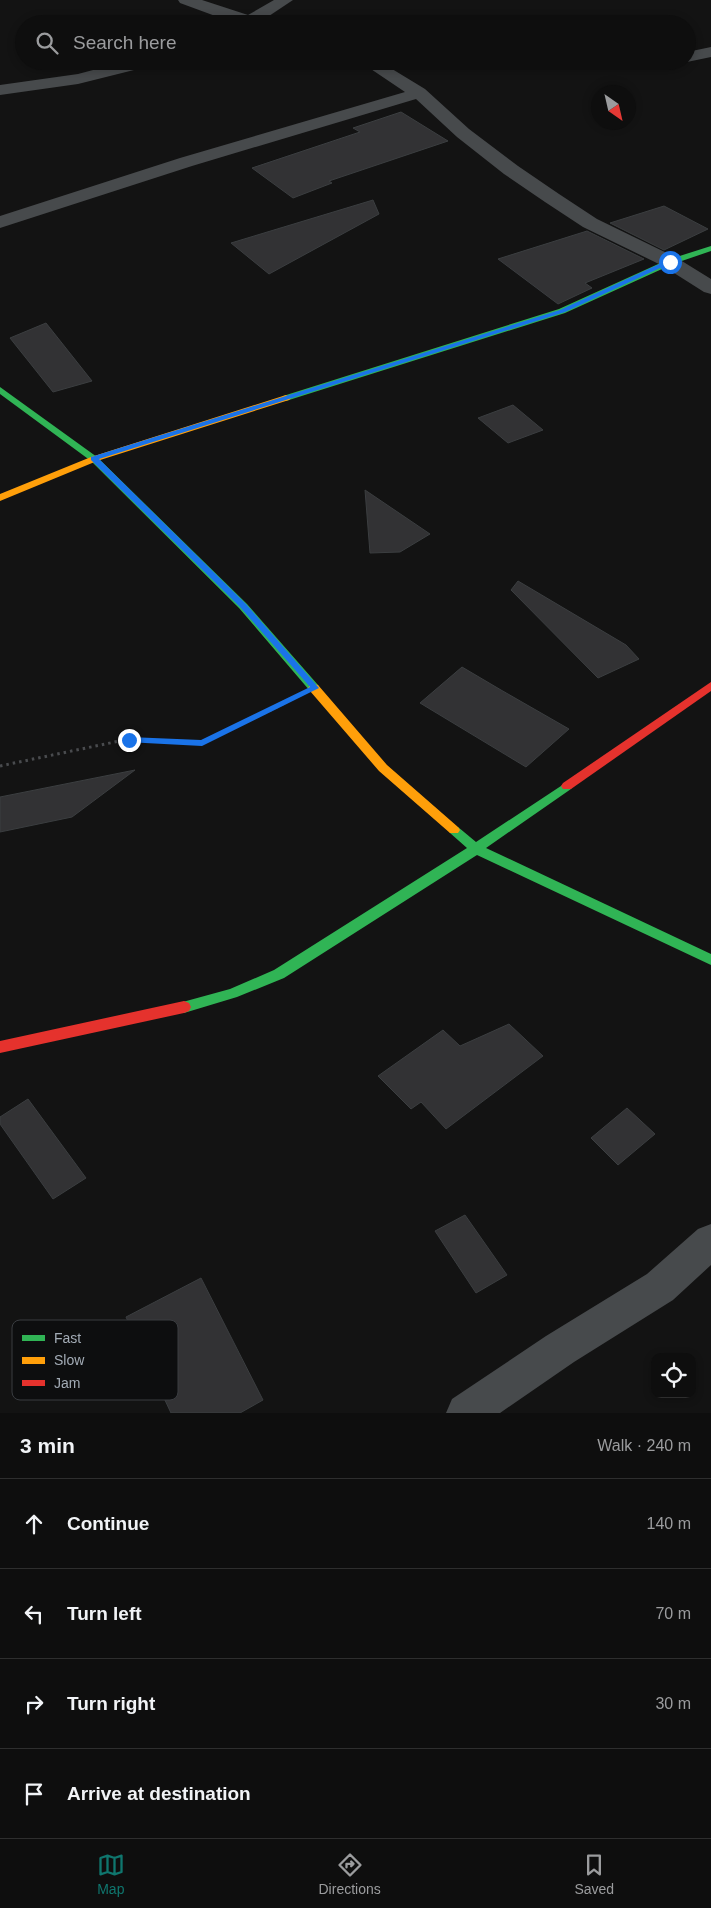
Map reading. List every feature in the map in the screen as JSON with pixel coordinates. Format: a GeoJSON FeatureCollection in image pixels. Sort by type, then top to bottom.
{"type":"FeatureCollection","features":[{"type":"Feature","properties":{"kind":"street"},"geometry":{"type":"LineString","coordinates":[[186,0],[228,15]]}},
{"type":"Feature","properties":{"kind":"street"},"geometry":{"type":"LineString","coordinates":[[263,15],[285,0]]}},
{"type":"Feature","properties":{"kind":"street"},"geometry":{"type":"LineString","coordinates":[[696,55],[711,52]]}},
{"type":"Feature","properties":{"kind":"street"},"geometry":{"type":"LineString","coordinates":[[0,90],[78,79],[113,70]]}},
{"type":"Feature","properties":{"kind":"street"},"geometry":{"type":"LineString","coordinates":[[382,70],[419,93],[463,133],[511,170],[552,198],[590,222],[670,262],[711,288]]}},
{"type":"Feature","properties":{"kind":"street"},"geometry":{"type":"LineString","coordinates":[[0,222],[186,162],[419,93]]}},
{"type":"Feature","properties":{"kind":"street"},"geometry":{"type":"LineString","coordinates":[[0,498],[94,459],[562,311],[670,262],[711,248]]}},
{"type":"Feature","properties":{"kind":"street"},"geometry":{"type":"LineString","coordinates":[[0,390],[94,459],[243,606],[383,768],[476,849],[711,960]]}},
{"type":"Feature","properties":{"kind":"street"},"geometry":{"type":"LineString","coordinates":[[0,1047],[216,1000],[247,990],[279,974],[476,849],[711,686]]}},
{"type":"Feature","properties":{"kind":"street"},"geometry":{"type":"LineString","coordinates":[[466,1413],[560,1349],[660,1287],[711,1241]]}},
{"type":"Feature","properties":{"kind":"path"},"geometry":{"type":"LineString","coordinates":[[0,766],[129,740],[202,743],[315,688]]}},
{"type":"Feature","properties":{"kind":"building"},"geometry":{"type":"Polygon","coordinates":[[[401,112],[448,141],[329,181],[332,183],[293,198],[252,168],[360,132],[353,128],[401,112]]]}},
{"type":"Feature","properties":{"kind":"building"},"geometry":{"type":"Polygon","coordinates":[[[373,200],[379,214],[269,274],[231,243],[373,200]]]}},
{"type":"Feature","properties":{"kind":"building"},"geometry":{"type":"Polygon","coordinates":[[[664,206],[708,229],[664,250],[610,223],[664,206]]]}},
{"type":"Feature","properties":{"kind":"building"},"geometry":{"type":"Polygon","coordinates":[[[587,231],[644,259],[585,283],[592,288],[558,304],[498,259],[587,231]]]}},
{"type":"Feature","properties":{"kind":"building"},"geometry":{"type":"Polygon","coordinates":[[[46,323],[92,381],[53,392],[10,338],[46,323]]]}},
{"type":"Feature","properties":{"kind":"building"},"geometry":{"type":"Polygon","coordinates":[[[513,405],[543,430],[508,443],[478,418],[513,405]]]}},
{"type":"Feature","properties":{"kind":"building"},"geometry":{"type":"Polygon","coordinates":[[[365,490],[430,534],[400,552],[370,553],[365,490]]]}},
{"type":"Feature","properties":{"kind":"building"},"geometry":{"type":"Polygon","coordinates":[[[518,581],[626,645],[639,659],[598,678],[511,590],[518,581]]]}},
{"type":"Feature","properties":{"kind":"building"},"geometry":{"type":"Polygon","coordinates":[[[462,667],[569,729],[526,767],[420,703],[462,667]]]}},
{"type":"Feature","properties":{"kind":"building"},"geometry":{"type":"Polygon","coordinates":[[[135,770],[72,817],[0,832],[0,797],[135,770]]]}},
{"type":"Feature","properties":{"kind":"building"},"geometry":{"type":"Polygon","coordinates":[[[509,1024],[543,1056],[446,1129],[421,1102],[411,1109],[378,1076],[443,1030],[460,1046],[509,1024]]]}},
{"type":"Feature","properties":{"kind":"building"},"geometry":{"type":"Polygon","coordinates":[[[28,1099],[86,1178],[53,1199],[0,1124],[0,1117],[28,1099]]]}},
{"type":"Feature","properties":{"kind":"building"},"geometry":{"type":"Polygon","coordinates":[[[627,1108],[655,1134],[618,1165],[591,1138],[627,1108]]]}},
{"type":"Feature","properties":{"kind":"building"},"geometry":{"type":"Polygon","coordinates":[[[465,1215],[507,1275],[476,1293],[435,1231],[465,1215]]]}},
{"type":"Feature","properties":{"kind":"building"},"geometry":{"type":"Polygon","coordinates":[[[201,1278],[263,1400],[240,1413],[171,1413],[165,1400],[178,1400],[178,1320],[127,1320],[126,1317],[201,1278]]]}},
{"type":"Feature","properties":{"kind":"traffic: fast"},"geometry":{"type":"LineString","coordinates":[[286,398],[562,311],[670,262],[711,248]]}},
{"type":"Feature","properties":{"kind":"traffic: fast"},"geometry":{"type":"LineString","coordinates":[[0,390],[94,459],[243,606],[314,688]]}},
{"type":"Feature","properties":{"kind":"traffic: fast"},"geometry":{"type":"LineString","coordinates":[[184,1007],[233,994],[279,974],[476,849],[567,786]]}},
{"type":"Feature","properties":{"kind":"traffic: fast"},"geometry":{"type":"LineString","coordinates":[[454,830],[476,849],[711,960]]}},
{"type":"Feature","properties":{"kind":"traffic: slow"},"geometry":{"type":"LineString","coordinates":[[0,498],[94,459],[286,398]]}},
{"type":"Feature","properties":{"kind":"traffic: slow"},"geometry":{"type":"LineString","coordinates":[[314,688],[383,768],[454,830]]}},
{"type":"Feature","properties":{"kind":"traffic: jam"},"geometry":{"type":"LineString","coordinates":[[567,786],[711,686]]}},
{"type":"Feature","properties":{"kind":"traffic: jam"},"geometry":{"type":"LineString","coordinates":[[0,1047],[184,1007]]}},
{"type":"Feature","properties":{"kind":"route"},"geometry":{"type":"LineString","coordinates":[[129,740],[202,743],[315,688],[243,606],[94,459],[562,311],[670,262]]}}]}
